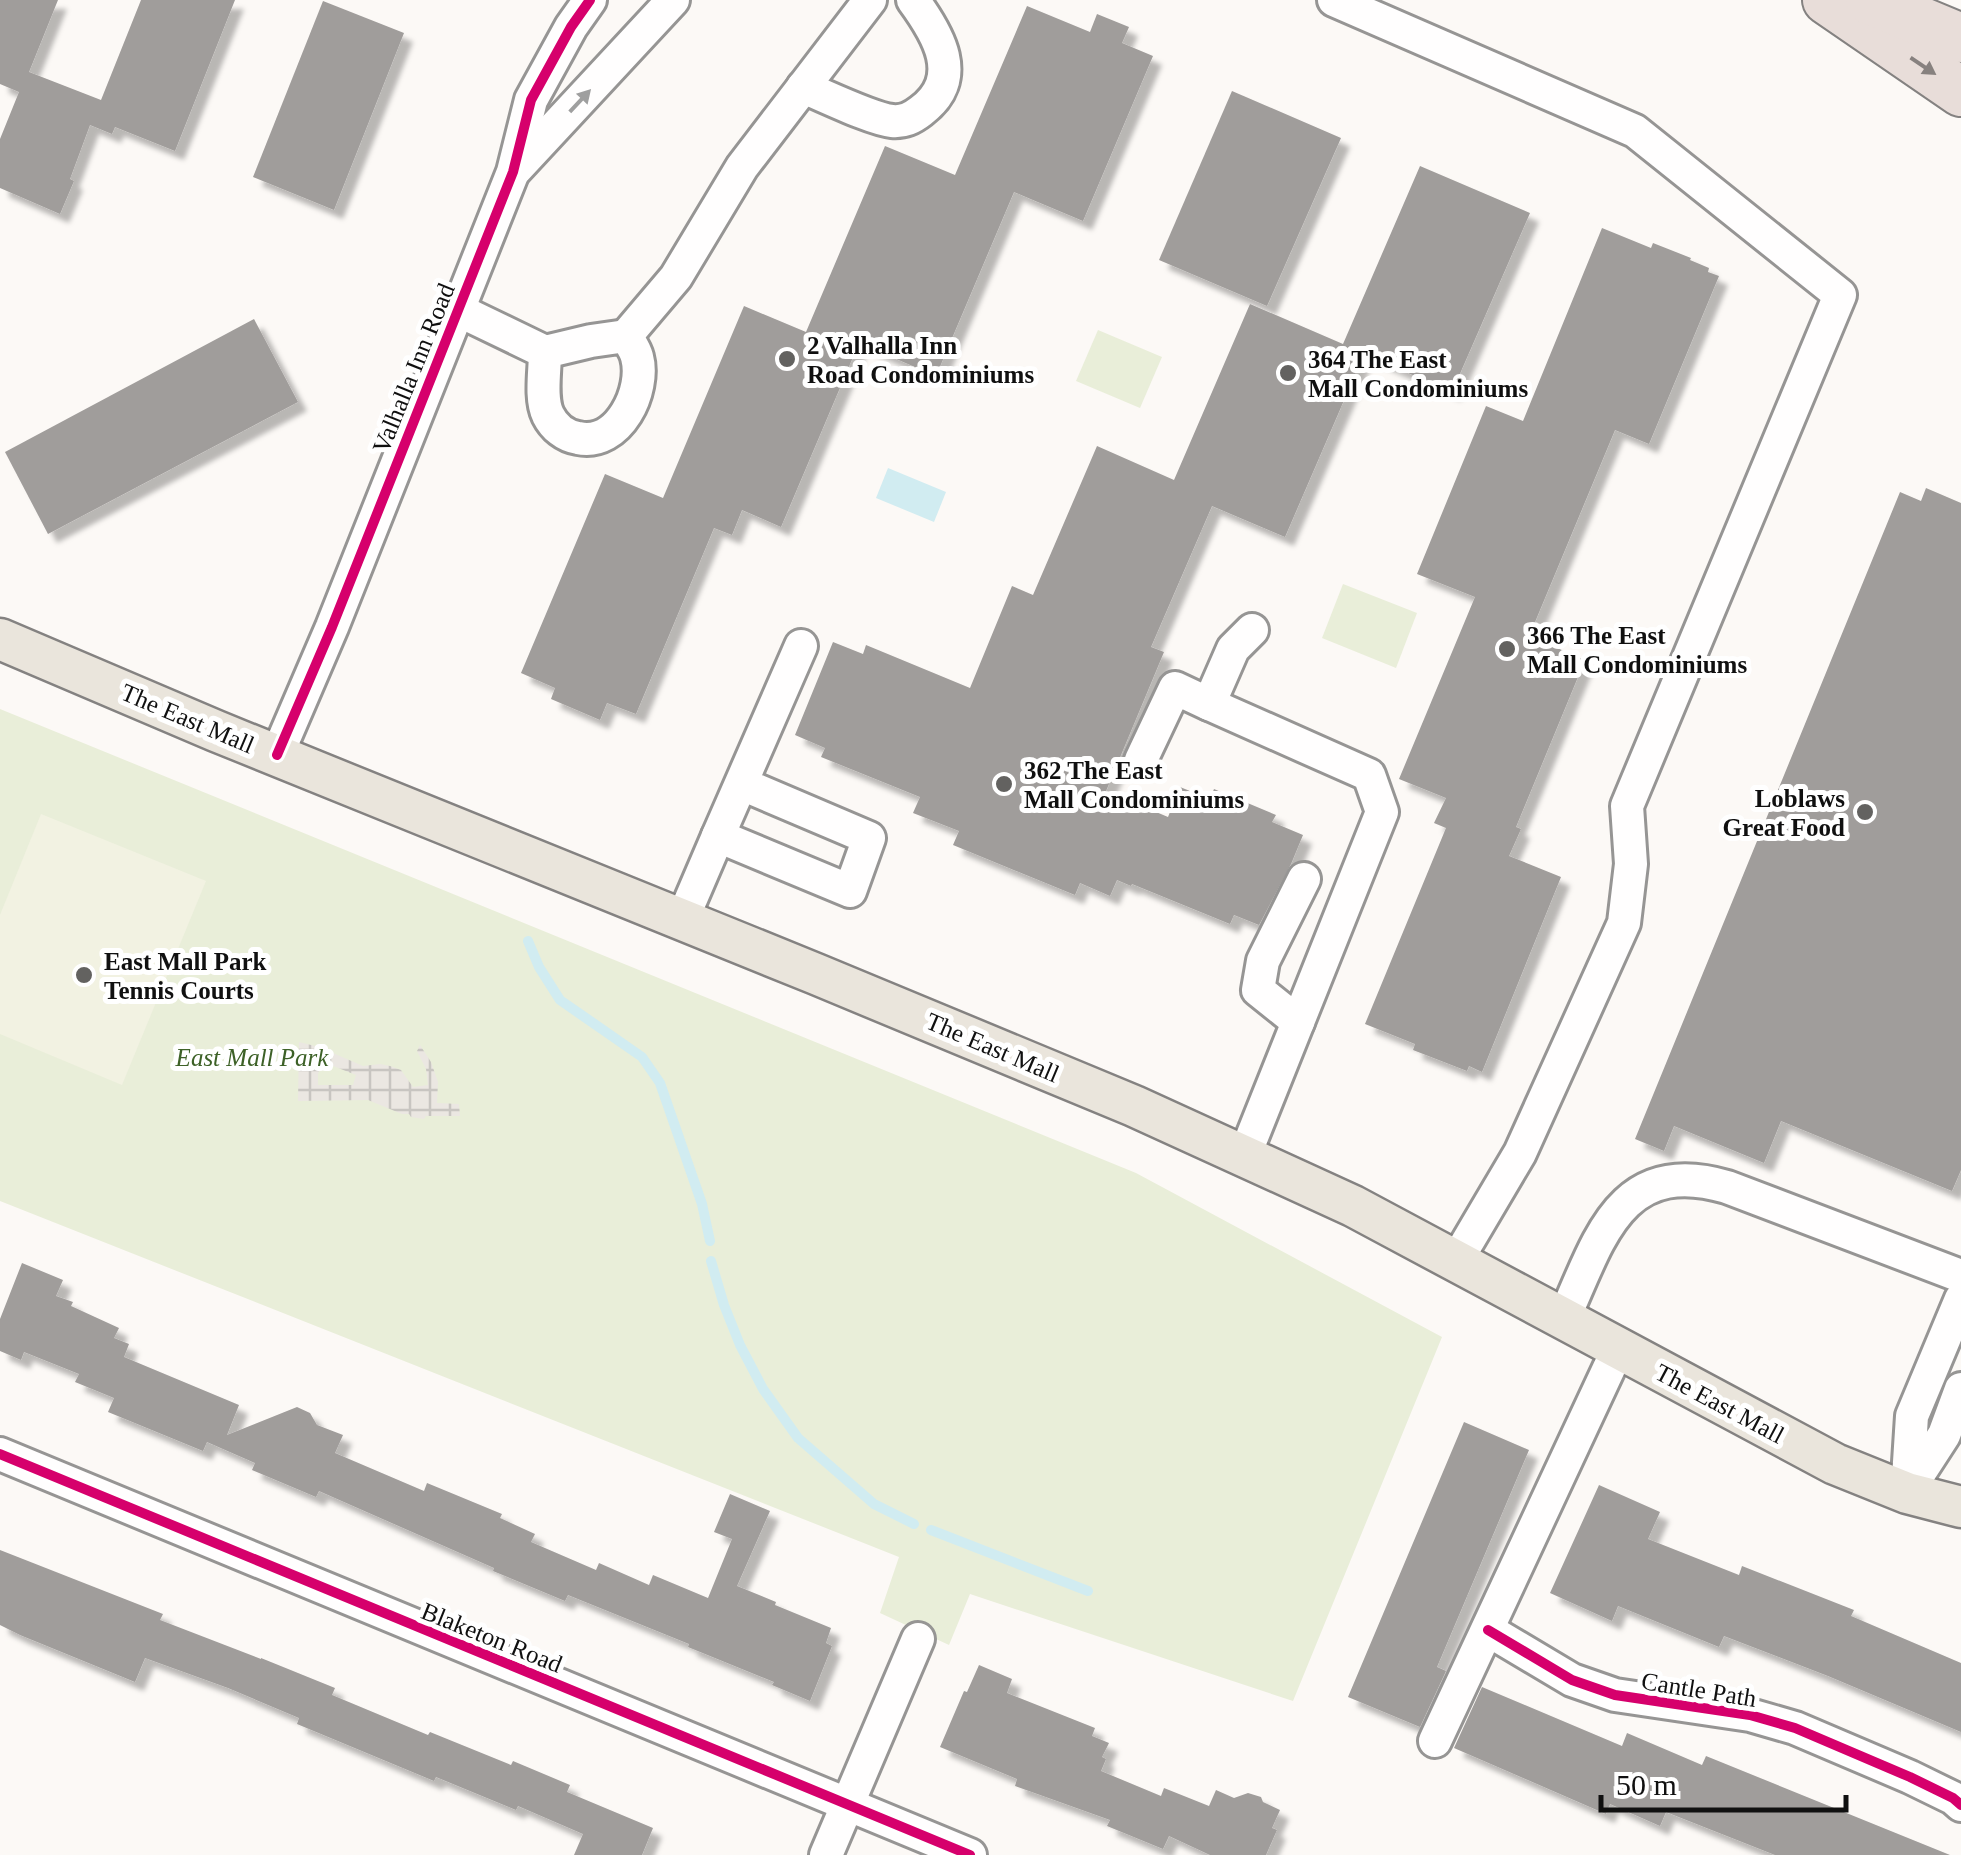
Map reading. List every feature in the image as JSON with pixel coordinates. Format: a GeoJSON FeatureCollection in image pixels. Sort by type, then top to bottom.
{"type":"FeatureCollection","features":[{"type":"Feature","properties":{"kind":"highway"},"geometry":{"type":"LineString","coordinates":[[1827,0],[1961,92]]}},
{"type":"Feature","properties":{"kind":"highway"},"geometry":{"type":"LineString","coordinates":[[1870,0],[1961,38]]}},
{"type":"Feature","properties":{"kind":"main road","name":"The East Mall"},"geometry":{"type":"LineString","coordinates":[[0,639],[1116,1099],[1353,1206],[1834,1464],[1907,1493],[1961,1507]]}},
{"type":"Feature","properties":{"kind":"street","name":"Valhalla Inn Road"},"geometry":{"type":"LineString","coordinates":[[278,756],[513,172],[532,100],[590,0]]}},
{"type":"Feature","properties":{"kind":"street","name":"Valhalla Inn Road"},"geometry":{"type":"LineString","coordinates":[[513,172],[673,0]]}},
{"type":"Feature","properties":{"kind":"street"},"geometry":{"type":"LineString","coordinates":[[458,310],[545,352],[626,336],[676,277],[742,167],[870,0]]}},
{"type":"Feature","properties":{"kind":"street"},"geometry":{"type":"LineString","coordinates":[[803,88],[888,121],[905,121],[932,103],[942,83],[945,60],[934,28],[913,0]]}},
{"type":"Feature","properties":{"kind":"street"},"geometry":{"type":"LineString","coordinates":[[1334,0],[1635,131],[1840,294],[1627,806],[1631,864],[1624,923],[1520,1153],[1455,1263]]}},
{"type":"Feature","properties":{"kind":"street"},"geometry":{"type":"LineString","coordinates":[[545,352],[544,402],[548,414],[557,428],[571,437],[588,440],[605,436],[618,426],[635,391],[638,362],[626,336]]}},
{"type":"Feature","properties":{"kind":"street"},"geometry":{"type":"LineString","coordinates":[[1209,704],[1233,649],[1252,630]]}},
{"type":"Feature","properties":{"kind":"street"},"geometry":{"type":"LineString","coordinates":[[682,920],[800,646]]}},
{"type":"Feature","properties":{"kind":"street"},"geometry":{"type":"LineString","coordinates":[[1141,760],[1175,688],[1369,774],[1382,812],[1244,1156]]}},
{"type":"Feature","properties":{"kind":"street"},"geometry":{"type":"LineString","coordinates":[[718,836],[850,891],[869,838],[742,784]]}},
{"type":"Feature","properties":{"kind":"street"},"geometry":{"type":"LineString","coordinates":[[1298,1022],[1258,990],[1263,961],[1304,878]]}},
{"type":"Feature","properties":{"kind":"street"},"geometry":{"type":"LineString","coordinates":[[1563,1320],[1617,1211],[1645,1189],[1680,1179],[1727,1187],[1961,1276]]}},
{"type":"Feature","properties":{"kind":"street"},"geometry":{"type":"LineString","coordinates":[[1907,1493],[1912,1416],[1961,1299]]}},
{"type":"Feature","properties":{"kind":"street"},"geometry":{"type":"LineString","coordinates":[[1435,1741],[1618,1349]]}},
{"type":"Feature","properties":{"kind":"street"},"geometry":{"type":"LineString","coordinates":[[1907,1493],[1944,1435],[1961,1389]]}},
{"type":"Feature","properties":{"kind":"street","name":"Blaketon Road"},"geometry":{"type":"LineString","coordinates":[[0,1454],[970,1855]]}},
{"type":"Feature","properties":{"kind":"street","name":"Cantle Path"},"geometry":{"type":"LineString","coordinates":[[1488,1630],[1572,1680],[1615,1695],[1750,1715],[1796,1728],[1910,1777],[1961,1805]]}},
{"type":"Feature","properties":{"kind":"street"},"geometry":{"type":"LineString","coordinates":[[826,1855],[918,1639]]}},
{"type":"Feature","properties":{"kind":"green space"},"geometry":{"type":"Polygon","coordinates":[[[1098,330],[1162,357],[1140,408],[1076,381],[1098,330]]]}},
{"type":"Feature","properties":{"kind":"green space"},"geometry":{"type":"Polygon","coordinates":[[[1343,584],[1417,613],[1396,668],[1322,638],[1343,584]]]}},
{"type":"Feature","properties":{"kind":"green space","name":"East Mall Park"},"geometry":{"type":"Polygon","coordinates":[[[0,709],[1136,1173],[1442,1337],[1293,1701],[970,1594],[949,1645],[880,1613],[899,1557],[0,1201],[0,709]]]}},
{"type":"Feature","properties":{"kind":"green space","name":"East Mall Park Tennis Courts"},"geometry":{"type":"Polygon","coordinates":[[[41,814],[206,881],[122,1085],[0,1034],[0,915],[41,814]]]}},
{"type":"Feature","properties":{"kind":"shaded area"},"geometry":{"type":"Polygon","coordinates":[[[299,1042],[363,1066],[380,1064],[401,1070],[413,1087],[428,1085],[426,1069],[417,1051],[420,1045],[438,1082],[437,1103],[459,1104],[460,1116],[411,1117],[368,1100],[298,1101],[299,1042]],[[323,1062],[318,1085],[353,1085],[356,1075],[323,1062]]]}},
{"type":"Feature","properties":{"kind":"water"},"geometry":{"type":"Polygon","coordinates":[[[888,468],[946,492],[934,522],[876,498],[888,468]]]}},
{"type":"Feature","properties":{"kind":"building"},"geometry":{"type":"Polygon","coordinates":[[[0,0],[58,0],[29,72],[101,100],[141,0],[235,0],[175,151],[115,127],[112,134],[90,125],[60,214],[0,188],[0,139],[19,92],[0,84],[0,0]]]}},
{"type":"Feature","properties":{"kind":"building"},"geometry":{"type":"Polygon","coordinates":[[[323,1],[404,33],[334,210],[253,177],[323,1]]]}},
{"type":"Feature","properties":{"kind":"building","name":"2 Valhalla Inn Road Condominiums"},"geometry":{"type":"Polygon","coordinates":[[[1027,6],[1090,32],[1097,14],[1129,27],[1122,43],[1153,56],[1083,221],[1014,192],[936,376],[859,343],[781,527],[742,510],[732,535],[714,528],[636,714],[607,703],[600,720],[551,699],[555,688],[521,673],[605,474],[663,498],[744,306],[806,332],[885,146],[955,175],[1027,6]]]}},
{"type":"Feature","properties":{"kind":"building"},"geometry":{"type":"Polygon","coordinates":[[[1232,91],[1341,138],[1267,306],[1159,260],[1232,91]]]}},
{"type":"Feature","properties":{"kind":"building"},"geometry":{"type":"Polygon","coordinates":[[[1420,166],[1530,213],[1452,392],[1364,354],[1285,537],[1212,506],[1151,647],[1164,652],[1106,791],[1168,817],[1180,787],[1210,799],[1214,789],[1276,815],[1272,822],[1303,835],[1259,925],[1234,915],[1230,924],[1117,880],[1110,896],[1080,883],[1075,895],[953,845],[959,831],[913,813],[920,797],[821,757],[825,748],[795,735],[833,642],[863,654],[866,645],[970,688],[1012,586],[1033,595],[1097,446],[1174,480],[1250,304],[1343,344],[1420,166]]]}},
{"type":"Feature","properties":{"kind":"building","name":"366 The East Mall Condominiums"},"geometry":{"type":"Polygon","coordinates":[[[1602,228],[1651,248],[1653,243],[1691,258],[1719,276],[1649,444],[1615,430],[1535,622],[1540,624],[1534,638],[1585,660],[1516,827],[1521,829],[1509,856],[1561,877],[1482,1072],[1469,1066],[1467,1071],[1413,1050],[1415,1044],[1365,1024],[1446,828],[1434,823],[1446,798],[1399,779],[1475,597],[1417,574],[1486,406],[1523,421],[1602,228]]]}},
{"type":"Feature","properties":{"kind":"building"},"geometry":{"type":"Polygon","coordinates":[[[254,319],[298,402],[48,534],[5,452],[254,319]]]}},
{"type":"Feature","properties":{"kind":"building","name":"Loblaws Great Food"},"geometry":{"type":"Polygon","coordinates":[[[1926,488],[1961,503],[1961,1170],[1952,1191],[1781,1121],[1764,1163],[1674,1126],[1664,1151],[1635,1139],[1900,492],[1921,501],[1926,488]]]}},
{"type":"Feature","properties":{"kind":"building"},"geometry":{"type":"Polygon","coordinates":[[[22,1263],[63,1280],[56,1296],[119,1328],[114,1338],[129,1344],[124,1357],[239,1405],[227,1435],[297,1407],[310,1413],[317,1425],[343,1435],[335,1453],[424,1491],[427,1483],[502,1514],[500,1518],[535,1534],[531,1542],[596,1570],[599,1563],[649,1585],[653,1575],[708,1598],[732,1539],[714,1532],[730,1494],[770,1511],[737,1586],[831,1628],[826,1643],[832,1646],[810,1701],[688,1647],[689,1644],[568,1595],[565,1601],[319,1491],[316,1497],[252,1470],[255,1463],[207,1442],[203,1451],[108,1412],[114,1398],[75,1382],[79,1374],[24,1352],[21,1360],[0,1351],[0,1319],[22,1263]]]}},
{"type":"Feature","properties":{"kind":"building"},"geometry":{"type":"Polygon","coordinates":[[[1464,1422],[1529,1450],[1437,1667],[1446,1671],[1420,1727],[1348,1697],[1464,1422]]]}},
{"type":"Feature","properties":{"kind":"building"},"geometry":{"type":"Polygon","coordinates":[[[1599,1485],[1660,1512],[1648,1539],[1739,1575],[1742,1566],[1854,1610],[1851,1616],[1961,1663],[1961,1732],[1724,1636],[1719,1647],[1618,1606],[1612,1621],[1550,1593],[1599,1485]]]}},
{"type":"Feature","properties":{"kind":"building"},"geometry":{"type":"Polygon","coordinates":[[[0,1550],[163,1614],[160,1620],[335,1688],[332,1695],[428,1735],[430,1732],[511,1765],[513,1761],[570,1785],[567,1792],[653,1828],[642,1855],[574,1855],[583,1834],[518,1806],[516,1810],[436,1777],[434,1781],[297,1724],[299,1718],[228,1688],[145,1658],[135,1682],[20,1635],[0,1625],[0,1550]]]}},
{"type":"Feature","properties":{"kind":"building"},"geometry":{"type":"Polygon","coordinates":[[[979,1665],[1012,1679],[1007,1693],[1095,1728],[1092,1736],[1109,1743],[1101,1771],[1161,1796],[1164,1788],[1209,1806],[1216,1790],[1234,1798],[1248,1793],[1261,1797],[1280,1810],[1272,1828],[1277,1830],[1266,1855],[1210,1855],[1169,1836],[1163,1849],[1107,1826],[1110,1820],[1015,1786],[1017,1779],[940,1747],[979,1665]]]}},
{"type":"Feature","properties":{"kind":"building"},"geometry":{"type":"Polygon","coordinates":[[[1482,1687],[1622,1746],[1627,1733],[1702,1765],[1706,1756],[1950,1855],[1775,1855],[1666,1812],[1660,1826],[1610,1804],[1606,1814],[1454,1748],[1482,1687]]]}},
{"type":"Feature","properties":{"kind":"waterway"},"geometry":{"type":"LineString","coordinates":[[528,941],[560,1000],[642,1057],[660,1083],[702,1204],[710,1241]]}},
{"type":"Feature","properties":{"kind":"waterway"},"geometry":{"type":"LineString","coordinates":[[711,1261],[740,1345],[763,1389],[798,1438],[874,1504],[914,1524]]}},
{"type":"Feature","properties":{"kind":"waterway"},"geometry":{"type":"LineString","coordinates":[[931,1530],[1088,1591]]}},
{"type":"Feature","properties":{"kind":"cycle path"},"geometry":{"type":"LineString","coordinates":[[277,755],[513,172],[531,100],[590,0]]}},
{"type":"Feature","properties":{"kind":"cycle path"},"geometry":{"type":"LineString","coordinates":[[0,1454],[970,1855]]}},
{"type":"Feature","properties":{"kind":"cycle path"},"geometry":{"type":"LineString","coordinates":[[1488,1630],[1572,1680],[1615,1695],[1750,1715],[1795,1728],[1910,1777],[1961,1805]]}},
{"type":"Feature","properties":{"kind":"place","name":"2 Valhalla Inn Road Condominiums"},"geometry":{"type":"Point","coordinates":[787,359]}},
{"type":"Feature","properties":{"kind":"place","name":"364 The East Mall Condominiums"},"geometry":{"type":"Point","coordinates":[1288,373]}},
{"type":"Feature","properties":{"kind":"place","name":"366 The East Mall Condominiums"},"geometry":{"type":"Point","coordinates":[1507,649]}},
{"type":"Feature","properties":{"kind":"place","name":"362 The East Mall Condominiums"},"geometry":{"type":"Point","coordinates":[1004,784]}},
{"type":"Feature","properties":{"kind":"place","name":"Loblaws Great Food"},"geometry":{"type":"Point","coordinates":[1865,812]}},
{"type":"Feature","properties":{"kind":"place","name":"East Mall Park Tennis Courts"},"geometry":{"type":"Point","coordinates":[84,975]}}]}
